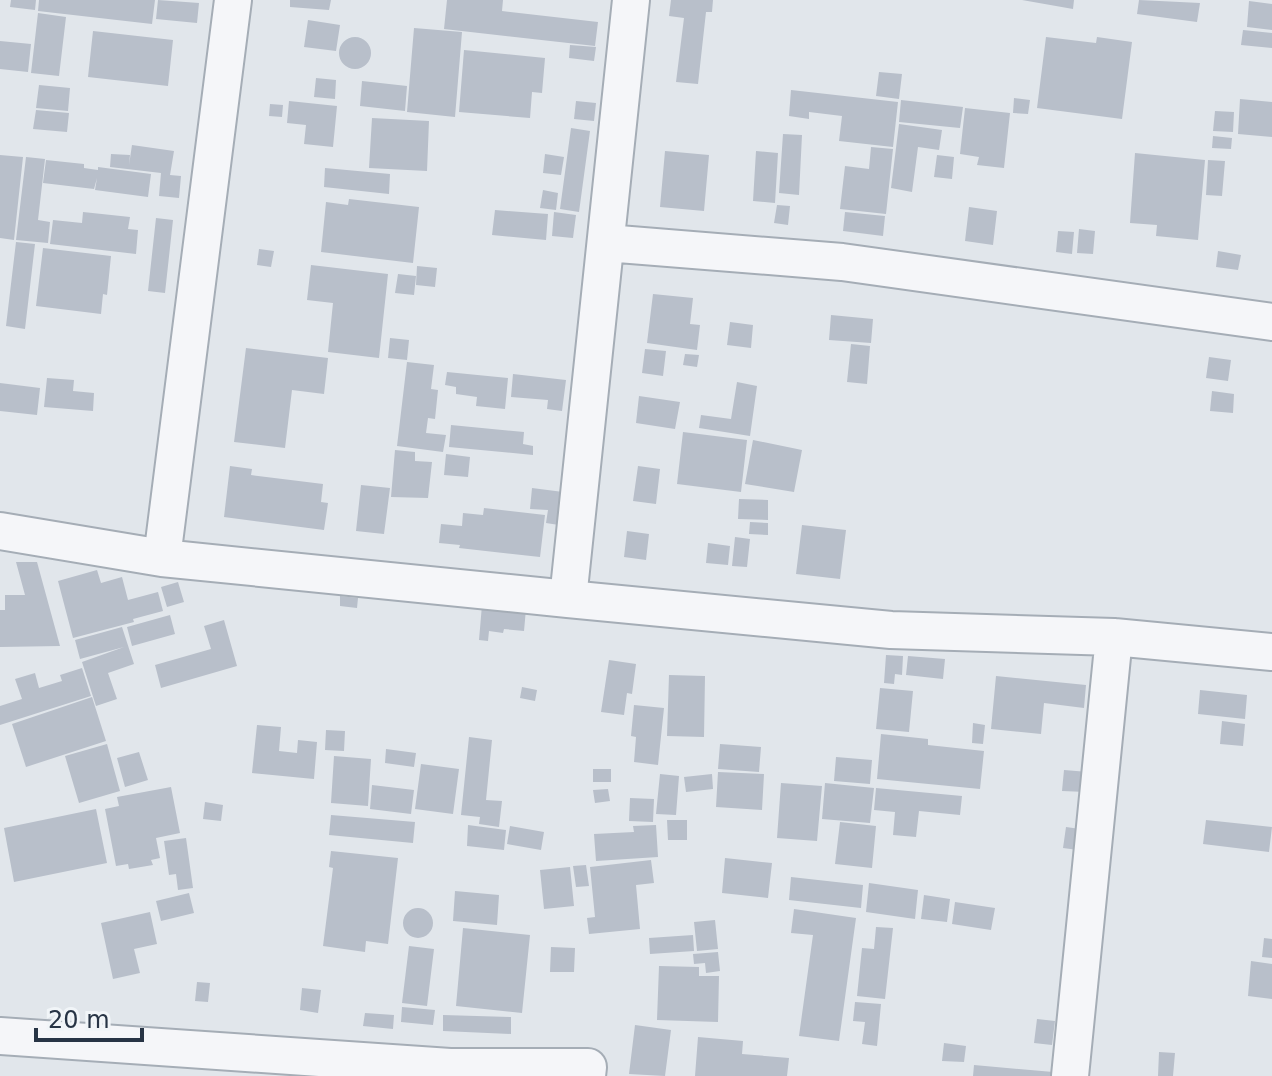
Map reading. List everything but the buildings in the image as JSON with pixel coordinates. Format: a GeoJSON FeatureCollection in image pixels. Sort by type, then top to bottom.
{"type":"FeatureCollection","features":[{"type":"Feature","properties":{"kind":"street"},"geometry":{"type":"LineString","coordinates":[[162,558],[233,0]]}},
{"type":"Feature","properties":{"kind":"street"},"geometry":{"type":"LineString","coordinates":[[568,599],[631,0]]}},
{"type":"Feature","properties":{"kind":"street"},"geometry":{"type":"LineString","coordinates":[[606,243],[842,262],[1272,322]]}},
{"type":"Feature","properties":{"kind":"street"},"geometry":{"type":"LineString","coordinates":[[0,531],[162,558],[891,630],[1114,637],[1272,652]]}},
{"type":"Feature","properties":{"kind":"street"},"geometry":{"type":"LineString","coordinates":[[1070,1076],[1114,637]]}},
{"type":"Feature","properties":{"kind":"street"},"geometry":{"type":"LineString","coordinates":[[0,1036],[450,1067],[588,1067],[587,1076]]}}]}
